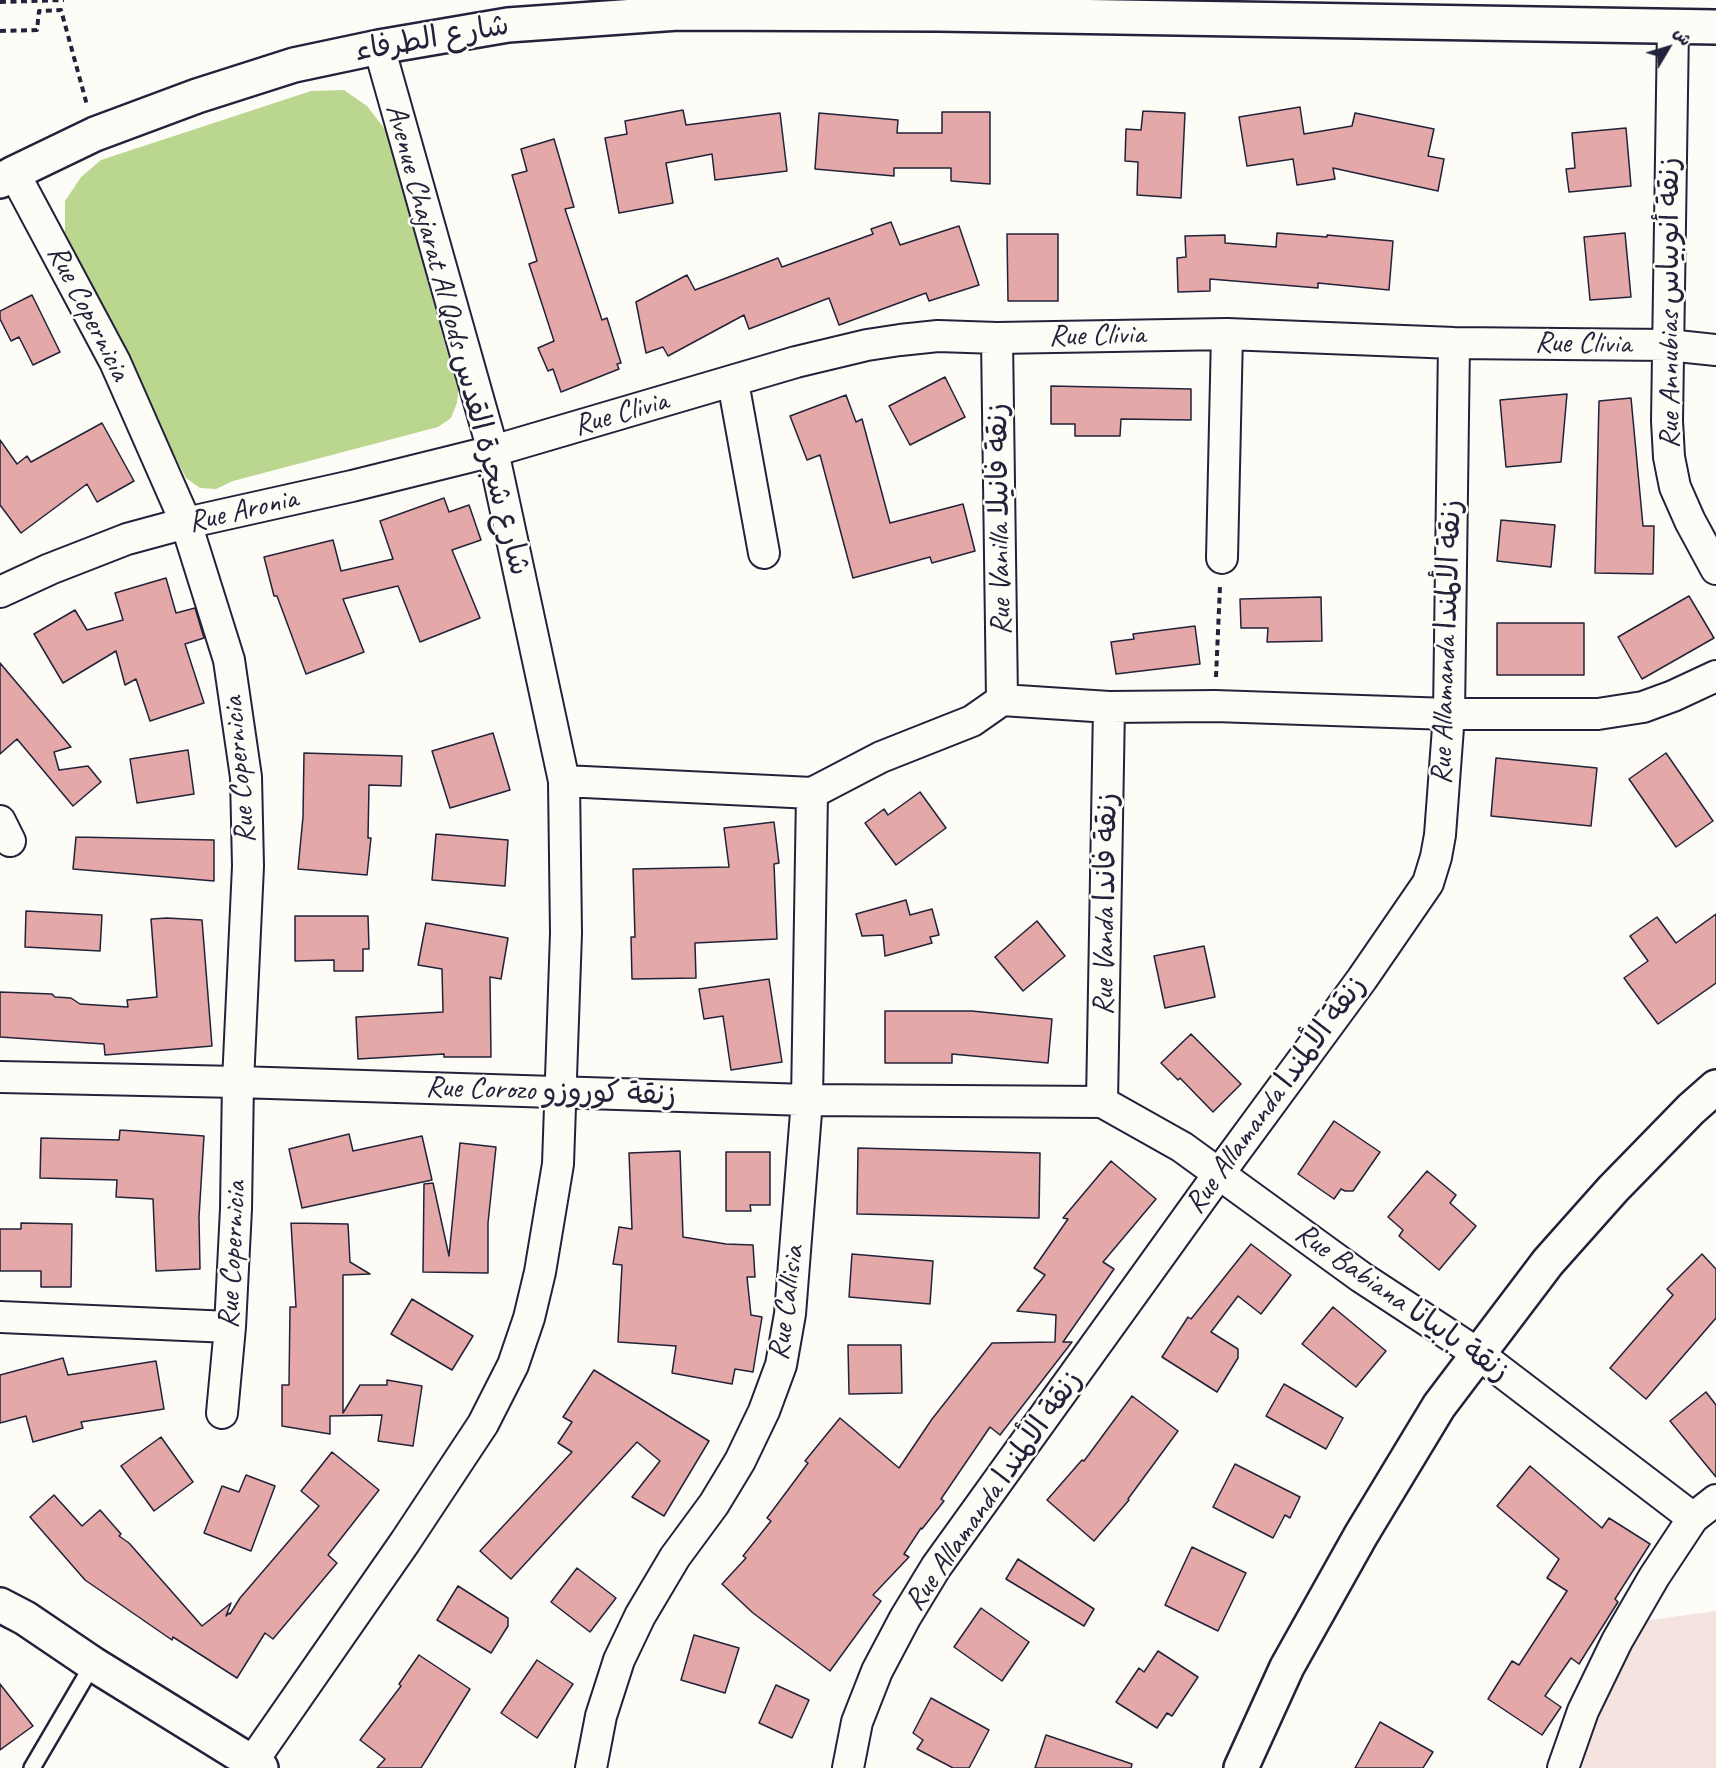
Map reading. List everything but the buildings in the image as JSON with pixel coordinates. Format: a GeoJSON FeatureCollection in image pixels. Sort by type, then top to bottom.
{"type":"FeatureCollection","features":[{"type":"Feature","properties":{"kind":"street","name":"شارع الطرفاء"},"geometry":{"type":"LineString","coordinates":[[7,177],[95,134],[197,96],[294,65],[379,47],[508,25],[678,14],[962,14],[1716,27]]}},
{"type":"Feature","properties":{"kind":"street","name":"Rue Annubias زنقة أنوبياس"},"geometry":{"type":"LineString","coordinates":[[1673,27],[1666,421],[1669,457],[1675,487],[1716,569]]}},
{"type":"Feature","properties":{"kind":"street","name":"Avenue Chajarat Al Qods شارع شجرة القدس"},"geometry":{"type":"LineString","coordinates":[[254,1766],[483,1424],[513,1365],[529,1318],[540,1272],[558,1164],[566,933],[564,781],[493,451],[379,47]]}},
{"type":"Feature","properties":{"kind":"street","name":"Rue Copernicia"},"geometry":{"type":"LineString","coordinates":[[7,177],[115,362],[186,523],[230,660],[246,777],[248,866],[238,1082],[236,1209],[230,1327],[222,1413]]}},
{"type":"Feature","properties":{"kind":"street","name":"Rue Clivia"},"geometry":{"type":"LineString","coordinates":[[493,451],[796,362],[867,345],[938,336],[997,338],[1227,334],[1454,343],[1668,345],[1716,350]]}},
{"type":"Feature","properties":{"kind":"street"},"geometry":{"type":"LineString","coordinates":[[1222,558],[1227,334]]}},
{"type":"Feature","properties":{"kind":"street","name":"Rue Vanilla زنقة فانيلا"},"geometry":{"type":"LineString","coordinates":[[997,338],[1002,700]]}},
{"type":"Feature","properties":{"kind":"street","name":"Rue Allamanda زنقة الألمندا"},"geometry":{"type":"LineString","coordinates":[[848,1768],[857,1722],[876,1671],[936,1568],[1218,1175],[1362,979],[1428,882],[1440,835],[1449,714],[1454,343]]}},
{"type":"Feature","properties":{"kind":"street"},"geometry":{"type":"LineString","coordinates":[[733,382],[764,553]]}},
{"type":"Feature","properties":{"kind":"street","name":"Rue Aronia"},"geometry":{"type":"LineString","coordinates":[[0,592],[50,569],[127,539],[493,451]]}},
{"type":"Feature","properties":{"kind":"street"},"geometry":{"type":"LineString","coordinates":[[564,781],[812,793],[881,757],[972,721],[1002,700],[1109,707],[1215,705],[1449,714],[1598,714],[1643,707],[1673,696],[1716,675]]}},
{"type":"Feature","properties":{"kind":"street","name":"Rue Vanda زنقة فاندا"},"geometry":{"type":"LineString","coordinates":[[1102,1101],[1109,707]]}},
{"type":"Feature","properties":{"kind":"street","name":"Rue Callisia"},"geometry":{"type":"LineString","coordinates":[[591,1768],[601,1716],[618,1660],[640,1616],[675,1557],[714,1504],[740,1461],[764,1411],[781,1365],[790,1314],[807,1100],[812,793]]}},
{"type":"Feature","properties":{"kind":"street","name":"Rue Corozo زنقة كوروزو"},"geometry":{"type":"LineString","coordinates":[[0,1077],[807,1100],[1102,1101]]}},
{"type":"Feature","properties":{"kind":"street"},"geometry":{"type":"LineString","coordinates":[[1241,1768],[1287,1667],[1361,1535],[1439,1406],[1548,1262],[1613,1189],[1691,1109],[1716,1087]]}},
{"type":"Feature","properties":{"kind":"street","name":"Rue Babiana زنقة بابيانا"},"geometry":{"type":"LineString","coordinates":[[1102,1101],[1173,1141],[1361,1277],[1477,1353],[1693,1518]]}},
{"type":"Feature","properties":{"kind":"street"},"geometry":{"type":"LineString","coordinates":[[0,1317],[230,1327]]}},
{"type":"Feature","properties":{"kind":"street"},"geometry":{"type":"LineString","coordinates":[[1563,1768],[1583,1711],[1617,1641],[1654,1577],[1693,1518],[1716,1500]]}},
{"type":"Feature","properties":{"kind":"street"},"geometry":{"type":"LineString","coordinates":[[0,1605],[25,1618],[254,1766]]}},
{"type":"Feature","properties":{"kind":"lane"},"geometry":{"type":"LineString","coordinates":[[32,1768],[93,1664]]}},
{"type":"Feature","properties":{"kind":"path"},"geometry":{"type":"LineString","coordinates":[[0,2],[64,0]]}},
{"type":"Feature","properties":{"kind":"path"},"geometry":{"type":"LineString","coordinates":[[0,31],[37,30],[39,11],[61,10],[95,134]]}},
{"type":"Feature","properties":{"kind":"path"},"geometry":{"type":"LineString","coordinates":[[1215,705],[1222,558]]}},
{"type":"Feature","properties":{"kind":"shaded area"},"geometry":{"type":"Polygon","coordinates":[[[1716,1611],[1716,1768],[1582,1768],[1597,1720],[1643,1621],[1716,1611]]]}},
{"type":"Feature","properties":{"kind":"green space"},"geometry":{"type":"Polygon","coordinates":[[[344,90],[367,106],[387,132],[447,352],[459,382],[457,403],[451,418],[438,427],[233,481],[216,489],[200,488],[186,478],[75,259],[65,233],[65,201],[81,177],[101,160],[311,91],[344,90]]]}}]}
